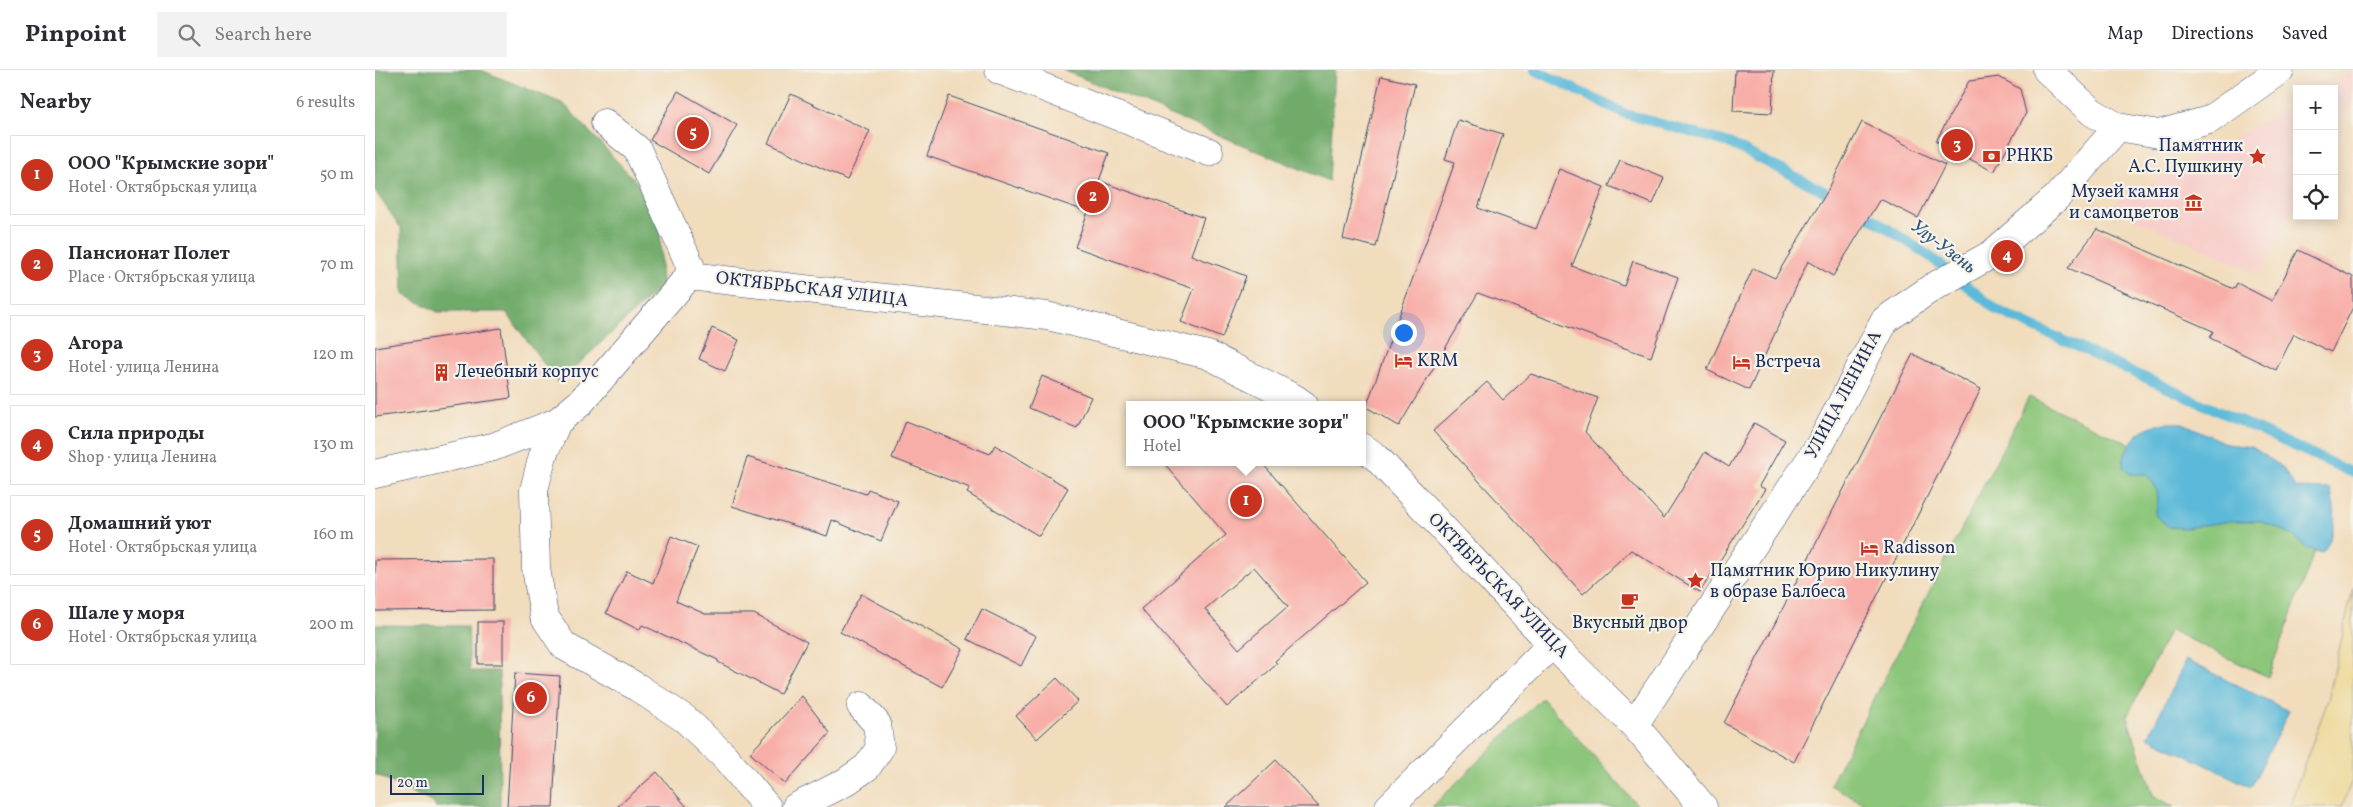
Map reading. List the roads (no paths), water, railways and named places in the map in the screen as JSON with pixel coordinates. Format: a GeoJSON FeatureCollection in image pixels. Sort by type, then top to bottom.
{"type":"FeatureCollection","features":[{"type":"Feature","properties":{"kind":"street"},"geometry":{"type":"LineString","coordinates":[[999,70],[1209,152]]}},
{"type":"Feature","properties":{"kind":"street"},"geometry":{"type":"LineString","coordinates":[[2047,70],[2092,112],[2118,128],[2159,134],[2209,120],[2280,70]]}},
{"type":"Feature","properties":{"kind":"street"},"geometry":{"type":"LineString","coordinates":[[375,474],[493,447],[557,422],[580,403],[689,276],[690,265],[637,149],[605,123]]}},
{"type":"Feature","properties":{"kind":"street","name":"УЛИЦА ЛЕНИНА"},"geometry":{"type":"LineString","coordinates":[[1634,725],[1821,443],[1885,320],[1933,287],[1993,254],[2057,197],[2118,128]]}},
{"type":"Feature","properties":{"kind":"street","name":"ОКТЯБРЬСКАЯ УЛИЦА"},"geometry":{"type":"LineString","coordinates":[[689,276],[1047,316],[1208,355],[1298,401]]}},
{"type":"Feature","properties":{"kind":"street"},"geometry":{"type":"LineString","coordinates":[[557,422],[543,455],[534,490],[536,568],[544,616],[563,646],[637,687],[685,719],[725,757],[767,807]]}},
{"type":"Feature","properties":{"kind":"street","name":"ОКТЯБРЬСКАЯ УЛИЦА"},"geometry":{"type":"LineString","coordinates":[[1366,450],[1376,457],[1552,644],[1634,725],[1703,807]]}},
{"type":"Feature","properties":{"kind":"street"},"geometry":{"type":"LineString","coordinates":[[1389,807],[1552,644]]}},
{"type":"Feature","properties":{"kind":"street"},"geometry":{"type":"LineString","coordinates":[[795,807],[844,783],[867,767],[880,748],[877,724],[861,706]]}},
{"type":"Feature","properties":{"kind":"water"},"geometry":{"type":"Polygon","coordinates":[[[2161,423],[2183,423],[2227,444],[2252,447],[2282,467],[2296,488],[2330,489],[2335,514],[2333,530],[2331,538],[2322,553],[2306,548],[2291,534],[2260,521],[2230,521],[2186,528],[2169,527],[2155,515],[2158,498],[2154,484],[2146,474],[2130,474],[2123,467],[2125,453],[2137,435],[2148,427],[2161,423]]]}},
{"type":"Feature","properties":{"kind":"water"},"geometry":{"type":"Polygon","coordinates":[[[2186,660],[2289,711],[2251,787],[2148,737],[2186,660]]]}},
{"type":"Feature","properties":{"kind":"waterway","name":"Улу-Узень"},"geometry":{"type":"LineString","coordinates":[[1535,70],[1626,114],[1729,143],[1837,198]]}},
{"type":"Feature","properties":{"kind":"waterway","name":"Улу-Узень"},"geometry":{"type":"LineString","coordinates":[[1859,210],[1928,255],[1997,310],[2353,473]]}},
{"type":"Feature","properties":{"kind":"place","name":"Домашний уют"},"geometry":{"type":"Point","coordinates":[693,133]}},
{"type":"Feature","properties":{"kind":"place","name":"Агора"},"geometry":{"type":"Point","coordinates":[1957,145]}},
{"type":"Feature","properties":{"kind":"place","name":"РНКБ"},"geometry":{"type":"Point","coordinates":[1992,156]}},
{"type":"Feature","properties":{"kind":"place","name":"Памятник А.С. Пушкину"},"geometry":{"type":"Point","coordinates":[2257,156]}},
{"type":"Feature","properties":{"kind":"place","name":"Пансионат Полет"},"geometry":{"type":"Point","coordinates":[1093,197]}},
{"type":"Feature","properties":{"kind":"place","name":"Музей камня и самоцветов"},"geometry":{"type":"Point","coordinates":[2193,202]}},
{"type":"Feature","properties":{"kind":"place","name":"Сила природы"},"geometry":{"type":"Point","coordinates":[2007,256]}},
{"type":"Feature","properties":{"kind":"place","name":"KRM"},"geometry":{"type":"Point","coordinates":[1403,361]}},
{"type":"Feature","properties":{"kind":"place","name":"Встреча"},"geometry":{"type":"Point","coordinates":[1741,362]}},
{"type":"Feature","properties":{"kind":"place","name":"Лечебный корпус"},"geometry":{"type":"Point","coordinates":[441,372]}},
{"type":"Feature","properties":{"kind":"place","name":"ООО \"Крымские зори\""},"geometry":{"type":"Point","coordinates":[1246,501]}},
{"type":"Feature","properties":{"kind":"place","name":"Radisson"},"geometry":{"type":"Point","coordinates":[1869,548]}},
{"type":"Feature","properties":{"kind":"place","name":"Памятник Юрию Никулину в образе Балбеса"},"geometry":{"type":"Point","coordinates":[1696,581]}},
{"type":"Feature","properties":{"kind":"place","name":"Вкусный двор"},"geometry":{"type":"Point","coordinates":[1630,600]}},
{"type":"Feature","properties":{"kind":"place","name":"Шале у моря"},"geometry":{"type":"Point","coordinates":[531,698]}}]}
